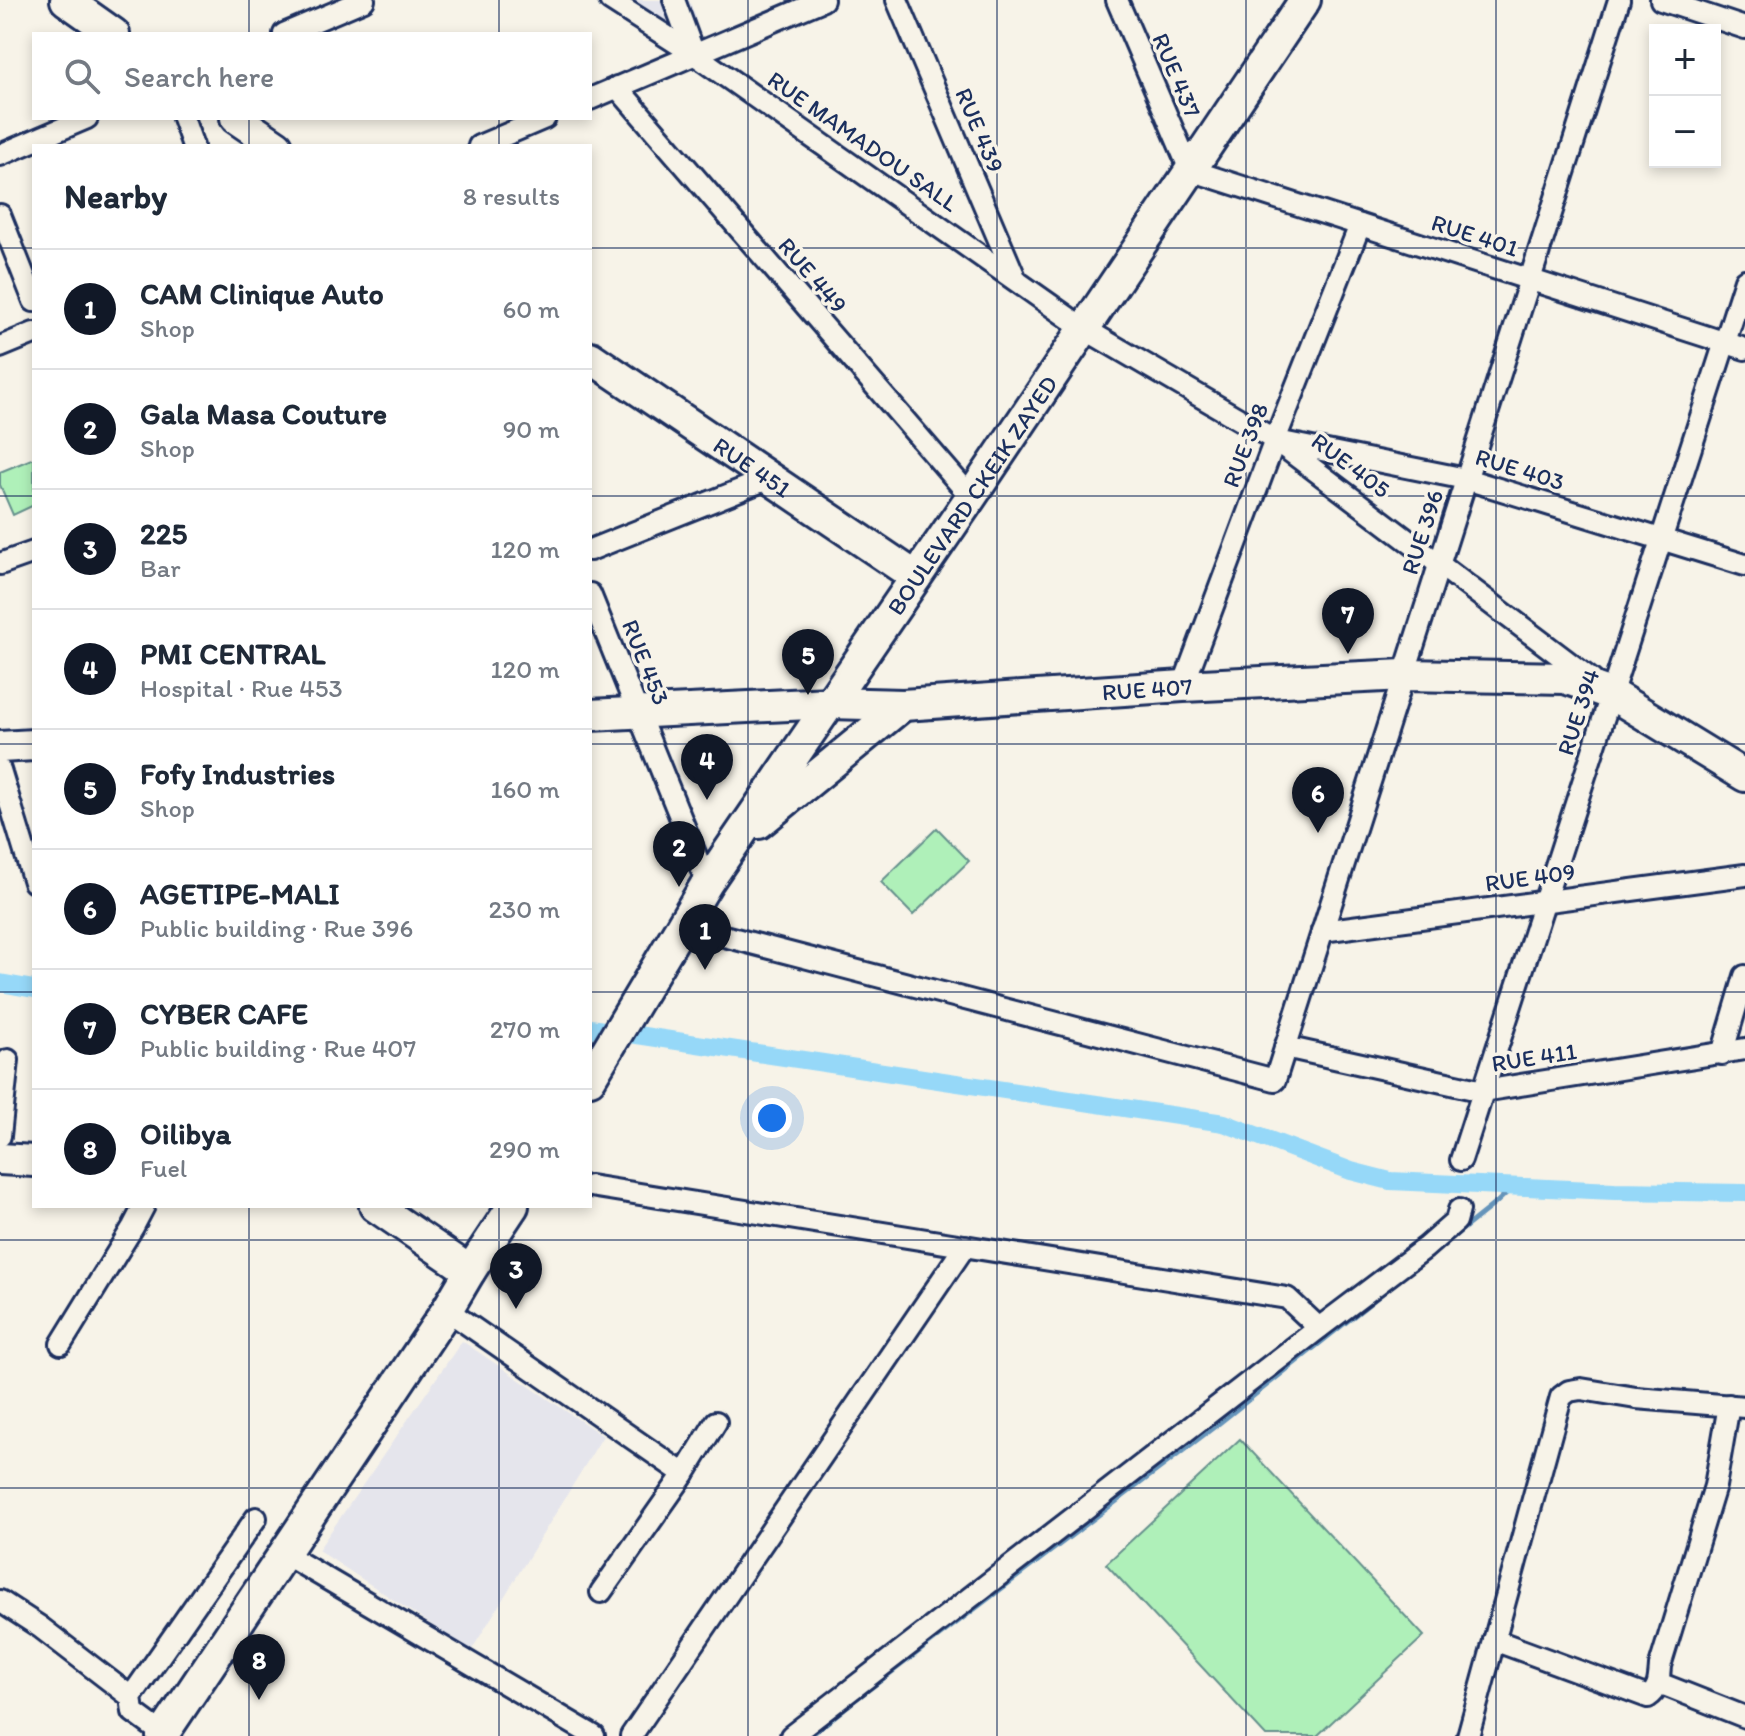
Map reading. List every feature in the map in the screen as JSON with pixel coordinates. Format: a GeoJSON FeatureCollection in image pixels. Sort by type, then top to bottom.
{"type":"FeatureCollection","features":[{"type":"Feature","properties":{"kind":"main road"},"geometry":{"type":"LineString","coordinates":[[66,0],[111,32]]}},
{"type":"Feature","properties":{"kind":"main road","name":"BOULEVARD CKEIK ZAYED"},"geometry":{"type":"LineString","coordinates":[[594,1073],[731,846],[971,497],[1305,0]]}},
{"type":"Feature","properties":{"kind":"main road"},"geometry":{"type":"LineString","coordinates":[[239,120],[274,144]]}},
{"type":"Feature","properties":{"kind":"main road","name":"RUE 451"},"geometry":{"type":"LineString","coordinates":[[592,358],[916,577]]}},
{"type":"Feature","properties":{"kind":"main road","name":"RUE 407"},"geometry":{"type":"LineString","coordinates":[[592,715],[830,703],[903,705],[1404,675],[1565,678],[1611,694],[1745,776]]}},
{"type":"Feature","properties":{"kind":"main road"},"geometry":{"type":"LineString","coordinates":[[731,846],[903,705]]}},
{"type":"Feature","properties":{"kind":"main road"},"geometry":{"type":"LineString","coordinates":[[0,747],[32,745]]}},
{"type":"Feature","properties":{"kind":"main road"},"geometry":{"type":"LineString","coordinates":[[0,1159],[32,1161]]}},
{"type":"Feature","properties":{"kind":"main road"},"geometry":{"type":"LineString","coordinates":[[378,1208],[470,1271]]}},
{"type":"Feature","properties":{"kind":"main road"},"geometry":{"type":"LineString","coordinates":[[162,1735],[447,1310],[512,1208]]}},
{"type":"Feature","properties":{"kind":"street"},"geometry":{"type":"LineString","coordinates":[[289,32],[364,0]]}},
{"type":"Feature","properties":{"kind":"street","name":"RUE MAMADOU SALL"},"geometry":{"type":"LineString","coordinates":[[610,0],[694,54],[1083,328]]}},
{"type":"Feature","properties":{"kind":"street"},"geometry":{"type":"LineString","coordinates":[[674,0],[694,54]]}},
{"type":"Feature","properties":{"kind":"street"},"geometry":{"type":"LineString","coordinates":[[592,98],[823,0]]}},
{"type":"Feature","properties":{"kind":"street","name":"RUE 439"},"geometry":{"type":"LineString","coordinates":[[897,0],[1016,280]]}},
{"type":"Feature","properties":{"kind":"street","name":"RUE 437"},"geometry":{"type":"LineString","coordinates":[[1117,0],[1190,170]]}},
{"type":"Feature","properties":{"kind":"street","name":"RUE 396"},"geometry":{"type":"LineString","coordinates":[[682,925],[1275,1080],[1619,0]]}},
{"type":"Feature","properties":{"kind":"street"},"geometry":{"type":"LineString","coordinates":[[1661,0],[1745,28]]}},
{"type":"Feature","properties":{"kind":"street","name":"RUE 449"},"geometry":{"type":"LineString","coordinates":[[617,87],[971,497]]}},
{"type":"Feature","properties":{"kind":"street"},"geometry":{"type":"LineString","coordinates":[[0,155],[82,120]]}},
{"type":"Feature","properties":{"kind":"street"},"geometry":{"type":"LineString","coordinates":[[184,120],[192,144]]}},
{"type":"Feature","properties":{"kind":"street"},"geometry":{"type":"LineString","coordinates":[[484,144],[540,120]]}},
{"type":"Feature","properties":{"kind":"street","name":"RUE 401"},"geometry":{"type":"LineString","coordinates":[[1190,170],[1735,345]]}},
{"type":"Feature","properties":{"kind":"street"},"geometry":{"type":"LineString","coordinates":[[0,215],[32,296]]}},
{"type":"Feature","properties":{"kind":"street","name":"RUE 398"},"geometry":{"type":"LineString","coordinates":[[1183,686],[1360,225]]}},
{"type":"Feature","properties":{"kind":"street","name":"RUE 394"},"geometry":{"type":"LineString","coordinates":[[1461,1160],[1661,539],[1735,345],[1745,280]]}},
{"type":"Feature","properties":{"kind":"street","name":"RUE 405"},"geometry":{"type":"LineString","coordinates":[[1083,328],[1275,440],[1611,694]]}},
{"type":"Feature","properties":{"kind":"street"},"geometry":{"type":"LineString","coordinates":[[0,347],[32,334]]}},
{"type":"Feature","properties":{"kind":"street","name":"RUE 403"},"geometry":{"type":"LineString","coordinates":[[1275,440],[1466,479],[1745,565]]}},
{"type":"Feature","properties":{"kind":"street"},"geometry":{"type":"LineString","coordinates":[[592,549],[770,478]]}},
{"type":"Feature","properties":{"kind":"street"},"geometry":{"type":"LineString","coordinates":[[0,564],[32,553]]}},
{"type":"Feature","properties":{"kind":"street","name":"RUE 453"},"geometry":{"type":"LineString","coordinates":[[592,599],[707,883]]}},
{"type":"Feature","properties":{"kind":"street"},"geometry":{"type":"LineString","coordinates":[[0,770],[32,875]]}},
{"type":"Feature","properties":{"kind":"street","name":"RUE 409"},"geometry":{"type":"LineString","coordinates":[[1322,931],[1745,875]]}},
{"type":"Feature","properties":{"kind":"street"},"geometry":{"type":"LineString","coordinates":[[1722,1054],[1745,976]]}},
{"type":"Feature","properties":{"kind":"street","name":"RUE 411"},"geometry":{"type":"LineString","coordinates":[[1285,1047],[1483,1091],[1745,1049]]}},
{"type":"Feature","properties":{"kind":"street"},"geometry":{"type":"LineString","coordinates":[[0,1136],[8,1060]]}},
{"type":"Feature","properties":{"kind":"street"},"geometry":{"type":"LineString","coordinates":[[592,1186],[1287,1298],[1319,1328]]}},
{"type":"Feature","properties":{"kind":"street"},"geometry":{"type":"LineString","coordinates":[[61,1344],[143,1208]]}},
{"type":"Feature","properties":{"kind":"street"},"geometry":{"type":"LineString","coordinates":[[791,1736],[1425,1248],[1456,1221],[1459,1210]]}},
{"type":"Feature","properties":{"kind":"street"},"geometry":{"type":"LineString","coordinates":[[631,1736],[965,1246]]}},
{"type":"Feature","properties":{"kind":"street"},"geometry":{"type":"LineString","coordinates":[[447,1310],[684,1474]]}},
{"type":"Feature","properties":{"kind":"street"},"geometry":{"type":"LineString","coordinates":[[1468,1736],[1494,1640],[1561,1397],[1569,1391],[1581,1389],[1636,1398],[1737,1406],[1660,1666],[1659,1683],[1648,1697],[1494,1640]]}},
{"type":"Feature","properties":{"kind":"street"},"geometry":{"type":"LineString","coordinates":[[601,1592],[684,1474],[716,1422]]}},
{"type":"Feature","properties":{"kind":"street"},"geometry":{"type":"LineString","coordinates":[[162,1735],[133,1712],[131,1697],[256,1518]]}},
{"type":"Feature","properties":{"kind":"street"},"geometry":{"type":"LineString","coordinates":[[283,1553],[594,1736]]}},
{"type":"Feature","properties":{"kind":"street"},"geometry":{"type":"LineString","coordinates":[[0,1601],[40,1627],[131,1697]]}},
{"type":"Feature","properties":{"kind":"street"},"geometry":{"type":"LineString","coordinates":[[1659,1683],[1745,1717]]}},
{"type":"Feature","properties":{"kind":"shaded area"},"geometry":{"type":"Polygon","coordinates":[[[627,0],[689,0],[698,38],[684,42],[656,17],[627,0]]]}},
{"type":"Feature","properties":{"kind":"shaded area"},"geometry":{"type":"Polygon","coordinates":[[[462,1341],[603,1436],[471,1651],[318,1550],[462,1341]]]}},
{"type":"Feature","properties":{"kind":"green space"},"geometry":{"type":"Polygon","coordinates":[[[32,459],[32,506],[13,515],[0,485],[0,472],[32,459]]]}},
{"type":"Feature","properties":{"kind":"green space"},"geometry":{"type":"Polygon","coordinates":[[[937,828],[969,861],[913,915],[881,882],[937,828]]]}},
{"type":"Feature","properties":{"kind":"green space"},"geometry":{"type":"Polygon","coordinates":[[[1240,1439],[1424,1636],[1317,1736],[1266,1736],[1106,1564],[1240,1439]]]}},
{"type":"Feature","properties":{"kind":"waterway"},"geometry":{"type":"LineString","coordinates":[[0,983],[32,989]]}},
{"type":"Feature","properties":{"kind":"waterway"},"geometry":{"type":"LineString","coordinates":[[592,1028],[1224,1123],[1351,1171],[1390,1181],[1614,1191],[1745,1193]]}},
{"type":"Feature","properties":{"kind":"waterway"},"geometry":{"type":"LineString","coordinates":[[1443,1245],[1513,1187]]}},
{"type":"Feature","properties":{"kind":"waterway"},"geometry":{"type":"LineString","coordinates":[[810,1736],[1218,1424],[1404,1276]]}},
{"type":"Feature","properties":{"kind":"place","name":"CYBER CAFE"},"geometry":{"type":"Point","coordinates":[1348,654]}},
{"type":"Feature","properties":{"kind":"place","name":"Fofy Industries"},"geometry":{"type":"Point","coordinates":[808,695]}},
{"type":"Feature","properties":{"kind":"place","name":"PMI CENTRAL"},"geometry":{"type":"Point","coordinates":[707,800]}},
{"type":"Feature","properties":{"kind":"place","name":"AGETIPE-MALI"},"geometry":{"type":"Point","coordinates":[1318,833]}},
{"type":"Feature","properties":{"kind":"place","name":"Gala Masa Couture"},"geometry":{"type":"Point","coordinates":[679,887]}},
{"type":"Feature","properties":{"kind":"place","name":"CAM Clinique Auto"},"geometry":{"type":"Point","coordinates":[705,970]}},
{"type":"Feature","properties":{"kind":"place","name":"225"},"geometry":{"type":"Point","coordinates":[516,1309]}},
{"type":"Feature","properties":{"kind":"place","name":"Oilibya"},"geometry":{"type":"Point","coordinates":[259,1700]}}]}
